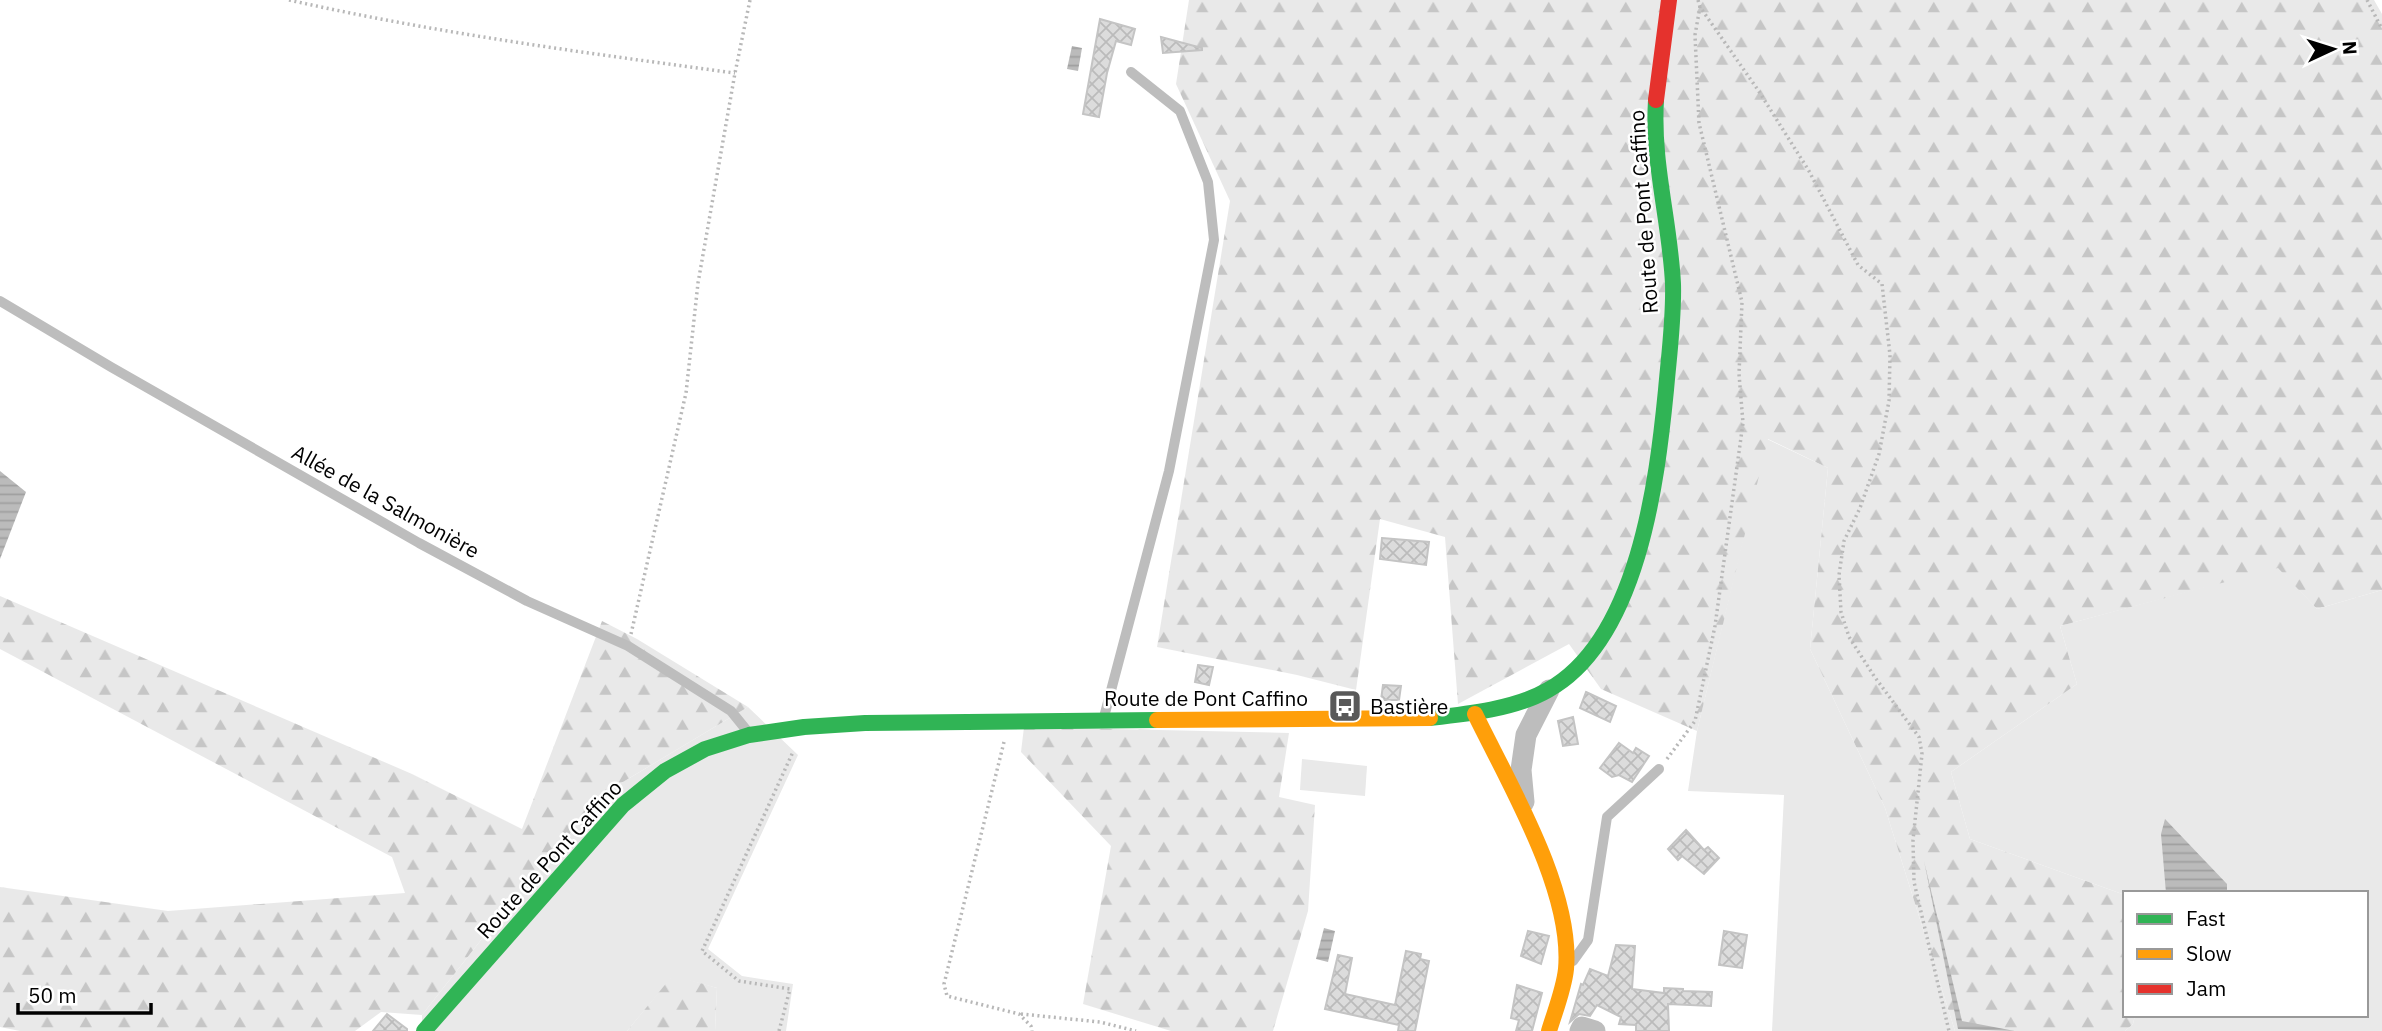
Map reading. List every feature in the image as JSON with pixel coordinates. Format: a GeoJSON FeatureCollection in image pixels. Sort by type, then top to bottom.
{"type":"FeatureCollection","features":[{"type":"Feature","properties":{"kind":"street","name":"Route de Pont Caffino"},"geometry":{"type":"LineString","coordinates":[[424,1031],[623,805],[665,771],[705,749],[749,735],[804,727],[865,723],[1104,719],[1416,719],[1500,709],[1549,690],[1569,674],[1604,637],[1634,564],[1656,480],[1672,322],[1672,274],[1658,184],[1655,136],[1655,90],[1668,0]]}},
{"type":"Feature","properties":{"kind":"street"},"geometry":{"type":"LineString","coordinates":[[1526,818],[1521,770],[1526,735],[1549,690]]}},
{"type":"Feature","properties":{"kind":"street"},"geometry":{"type":"LineString","coordinates":[[1500,709],[1526,735]]}},
{"type":"Feature","properties":{"kind":"street"},"geometry":{"type":"LineString","coordinates":[[1475,714],[1526,818],[1555,890],[1566,929],[1566,971],[1549,1031]]}},
{"type":"Feature","properties":{"kind":"street"},"geometry":{"type":"LineString","coordinates":[[1580,1031],[1582,1027],[1595,1031]]}},
{"type":"Feature","properties":{"kind":"lane"},"geometry":{"type":"LineString","coordinates":[[1104,719],[1169,471],[1214,240],[1208,182],[1180,111],[1131,72]]}},
{"type":"Feature","properties":{"kind":"lane","name":"Allée de la Salmonière"},"geometry":{"type":"LineString","coordinates":[[0,301],[419,542],[527,601],[628,646],[731,712],[745,726],[749,735]]}},
{"type":"Feature","properties":{"kind":"lane"},"geometry":{"type":"LineString","coordinates":[[1566,971],[1588,940],[1607,817],[1659,769]]}},
{"type":"Feature","properties":{"kind":"path"},"geometry":{"type":"LineString","coordinates":[[289,0],[394,23],[548,48],[735,73]]}},
{"type":"Feature","properties":{"kind":"path"},"geometry":{"type":"LineString","coordinates":[[628,646],[686,393],[698,283],[750,0]]}},
{"type":"Feature","properties":{"kind":"path"},"geometry":{"type":"LineString","coordinates":[[1698,0],[1700,7],[1758,90],[1809,171],[1858,265],[1882,284],[1890,355],[1889,401],[1879,454],[1860,508],[1844,541],[1839,575],[1841,612],[1849,637],[1919,737],[1922,754],[1913,840],[1914,883],[1950,1031]]}},
{"type":"Feature","properties":{"kind":"path"},"geometry":{"type":"LineString","coordinates":[[2367,0],[2382,29]]}},
{"type":"Feature","properties":{"kind":"path"},"geometry":{"type":"LineString","coordinates":[[1659,769],[1695,721],[1715,626],[1743,423],[1739,374],[1742,302],[1699,123],[1695,35],[1700,7]]}},
{"type":"Feature","properties":{"kind":"path"},"geometry":{"type":"LineString","coordinates":[[1010,720],[944,984],[947,996],[1019,1014],[1100,1022],[1136,1031]]}},
{"type":"Feature","properties":{"kind":"path"},"geometry":{"type":"LineString","coordinates":[[779,1031],[790,989],[739,981],[702,951],[804,727]]}},
{"type":"Feature","properties":{"kind":"path"},"geometry":{"type":"LineString","coordinates":[[1019,1014],[1031,1026],[1032,1031]]}},
{"type":"Feature","properties":{"kind":"green space"},"geometry":{"type":"Polygon","coordinates":[[[1189,0],[2374,0],[2382,14],[2382,590],[2317,609],[2278,568],[2060,626],[2077,684],[1951,772],[1970,839],[2123,894],[2123,1017],[2135,1017],[2133,1024],[2125,1031],[1955,1031],[1885,808],[1810,649],[1828,468],[1768,439],[1697,731],[1601,689],[1569,644],[1458,704],[1445,537],[1380,519],[1356,690],[1297,675],[1157,647],[1230,201],[1176,84],[1189,0]]]}},
{"type":"Feature","properties":{"kind":"green space"},"geometry":{"type":"Polygon","coordinates":[[[1767,439],[1828,468],[1810,649],[1885,808],[1955,1031],[1772,1031],[1784,795],[1688,791],[1697,731],[1767,439]]]}},
{"type":"Feature","properties":{"kind":"green space"},"geometry":{"type":"Polygon","coordinates":[[[2278,567],[2317,609],[2382,590],[2382,1031],[2125,1031],[2133,1024],[2135,1017],[2368,1017],[2368,891],[2123,891],[2123,894],[1970,839],[1951,772],[2077,684],[2060,626],[2278,567]]]}},
{"type":"Feature","properties":{"kind":"green space"},"geometry":{"type":"Polygon","coordinates":[[[0,596],[412,774],[522,829],[602,621],[637,639],[748,707],[603,794],[496,921],[422,1015],[381,1012],[355,1031],[20,1031],[0,1027],[0,887],[168,911],[405,893],[392,857],[0,649],[0,596]]]}},
{"type":"Feature","properties":{"kind":"green space"},"geometry":{"type":"Polygon","coordinates":[[[748,707],[798,755],[708,949],[742,976],[793,984],[786,1031],[715,1031],[717,988],[673,976],[627,1031],[422,1031],[422,1015],[496,921],[603,794],[748,707]]]}},
{"type":"Feature","properties":{"kind":"green space"},"geometry":{"type":"Polygon","coordinates":[[[1024,727],[1289,733],[1279,797],[1315,805],[1308,911],[1273,1031],[1171,1031],[1083,1004],[1111,846],[1021,752],[1024,727]]]}},
{"type":"Feature","properties":{"kind":"green space"},"geometry":{"type":"Polygon","coordinates":[[[1302,759],[1367,766],[1365,796],[1300,790],[1302,759]]]}},
{"type":"Feature","properties":{"kind":"green space"},"geometry":{"type":"Polygon","coordinates":[[[673,975],[717,988],[715,1031],[627,1031],[673,975]]]}},
{"type":"Feature","properties":{"kind":"shaded area"},"geometry":{"type":"Polygon","coordinates":[[[1072,46],[1082,48],[1078,71],[1067,69],[1072,46]]]}},
{"type":"Feature","properties":{"kind":"shaded area"},"geometry":{"type":"Polygon","coordinates":[[[0,471],[26,492],[0,559],[0,471]]]}},
{"type":"Feature","properties":{"kind":"shaded area"},"geometry":{"type":"Polygon","coordinates":[[[2165,819],[2227,884],[2227,891],[2166,891],[2161,834],[2165,819]]]}},
{"type":"Feature","properties":{"kind":"shaded area"},"geometry":{"type":"Polygon","coordinates":[[[1924,861],[1962,1021],[2015,1031],[1958,1029],[1924,861]]]}},
{"type":"Feature","properties":{"kind":"shaded area"},"geometry":{"type":"Polygon","coordinates":[[[1324,928],[1335,931],[1328,962],[1316,959],[1324,928]]]}},
{"type":"Feature","properties":{"kind":"building"},"geometry":{"type":"Polygon","coordinates":[[[1100,19],[1135,29],[1131,45],[1116,41],[1099,117],[1083,114],[1100,19]]]}},
{"type":"Feature","properties":{"kind":"building"},"geometry":{"type":"Polygon","coordinates":[[[1161,37],[1202,48],[1202,50],[1163,53],[1161,37]]]}},
{"type":"Feature","properties":{"kind":"building"},"geometry":{"type":"Polygon","coordinates":[[[1382,538],[1429,542],[1426,565],[1380,559],[1382,538]]]}},
{"type":"Feature","properties":{"kind":"building"},"geometry":{"type":"Polygon","coordinates":[[[1198,665],[1213,667],[1209,685],[1195,682],[1198,665]]]}},
{"type":"Feature","properties":{"kind":"building"},"geometry":{"type":"Polygon","coordinates":[[[1383,685],[1401,686],[1399,700],[1381,700],[1383,685]]]}},
{"type":"Feature","properties":{"kind":"building"},"geometry":{"type":"Polygon","coordinates":[[[1586,692],[1616,706],[1610,722],[1580,708],[1586,692]]]}},
{"type":"Feature","properties":{"kind":"building"},"geometry":{"type":"Polygon","coordinates":[[[1573,717],[1578,744],[1563,746],[1558,721],[1573,717]]]}},
{"type":"Feature","properties":{"kind":"building"},"geometry":{"type":"Polygon","coordinates":[[[1619,743],[1633,753],[1636,748],[1649,756],[1632,782],[1619,775],[1612,777],[1600,768],[1619,743]]]}},
{"type":"Feature","properties":{"kind":"building"},"geometry":{"type":"Polygon","coordinates":[[[1686,830],[1704,850],[1708,847],[1719,858],[1704,874],[1682,856],[1678,860],[1668,849],[1686,830]]]}},
{"type":"Feature","properties":{"kind":"building"},"geometry":{"type":"Polygon","coordinates":[[[1528,931],[1549,936],[1541,964],[1521,956],[1528,931]]]}},
{"type":"Feature","properties":{"kind":"building"},"geometry":{"type":"Polygon","coordinates":[[[1724,931],[1747,935],[1742,968],[1719,965],[1724,931]]]}},
{"type":"Feature","properties":{"kind":"building"},"geometry":{"type":"Polygon","coordinates":[[[1616,945],[1635,946],[1632,989],[1664,993],[1664,988],[1712,992],[1711,1006],[1668,1004],[1669,1031],[1636,1031],[1636,1025],[1619,1024],[1621,1017],[1597,1005],[1590,1016],[1579,1014],[1570,1022],[1581,984],[1583,985],[1590,969],[1608,976],[1616,945]]]}},
{"type":"Feature","properties":{"kind":"building"},"geometry":{"type":"Polygon","coordinates":[[[1406,951],[1421,954],[1420,959],[1429,961],[1415,1031],[1398,1031],[1399,1025],[1325,1009],[1338,955],[1352,958],[1345,994],[1395,1005],[1406,951]]]}},
{"type":"Feature","properties":{"kind":"building"},"geometry":{"type":"Polygon","coordinates":[[[1517,985],[1542,993],[1532,1031],[1516,1031],[1519,1020],[1511,1018],[1517,985]]]}},
{"type":"Feature","properties":{"kind":"building"},"geometry":{"type":"Polygon","coordinates":[[[387,1014],[407,1029],[407,1031],[373,1031],[387,1014]]]}},
{"type":"Feature","properties":{"kind":"traffic: fast"},"geometry":{"type":"LineString","coordinates":[[1430,718],[1506,706],[1548,690],[1579,667],[1603,635],[1623,597],[1637,556],[1656,469],[1672,324],[1673,284],[1659,170],[1656,100]]}},
{"type":"Feature","properties":{"kind":"traffic: fast"},"geometry":{"type":"LineString","coordinates":[[424,1031],[623,805],[665,771],[705,749],[749,735],[804,727],[865,723],[1157,720]]}},
{"type":"Feature","properties":{"kind":"traffic: slow"},"geometry":{"type":"LineString","coordinates":[[1475,714],[1536,838],[1560,906],[1566,969],[1549,1031]]}},
{"type":"Feature","properties":{"kind":"traffic: slow"},"geometry":{"type":"LineString","coordinates":[[1157,720],[1430,718]]}},
{"type":"Feature","properties":{"kind":"traffic: jam"},"geometry":{"type":"LineString","coordinates":[[1656,100],[1669,0]]}},
{"type":"Feature","properties":{"kind":"place","name":"Bastière"},"geometry":{"type":"Point","coordinates":[1345,706]}}]}
